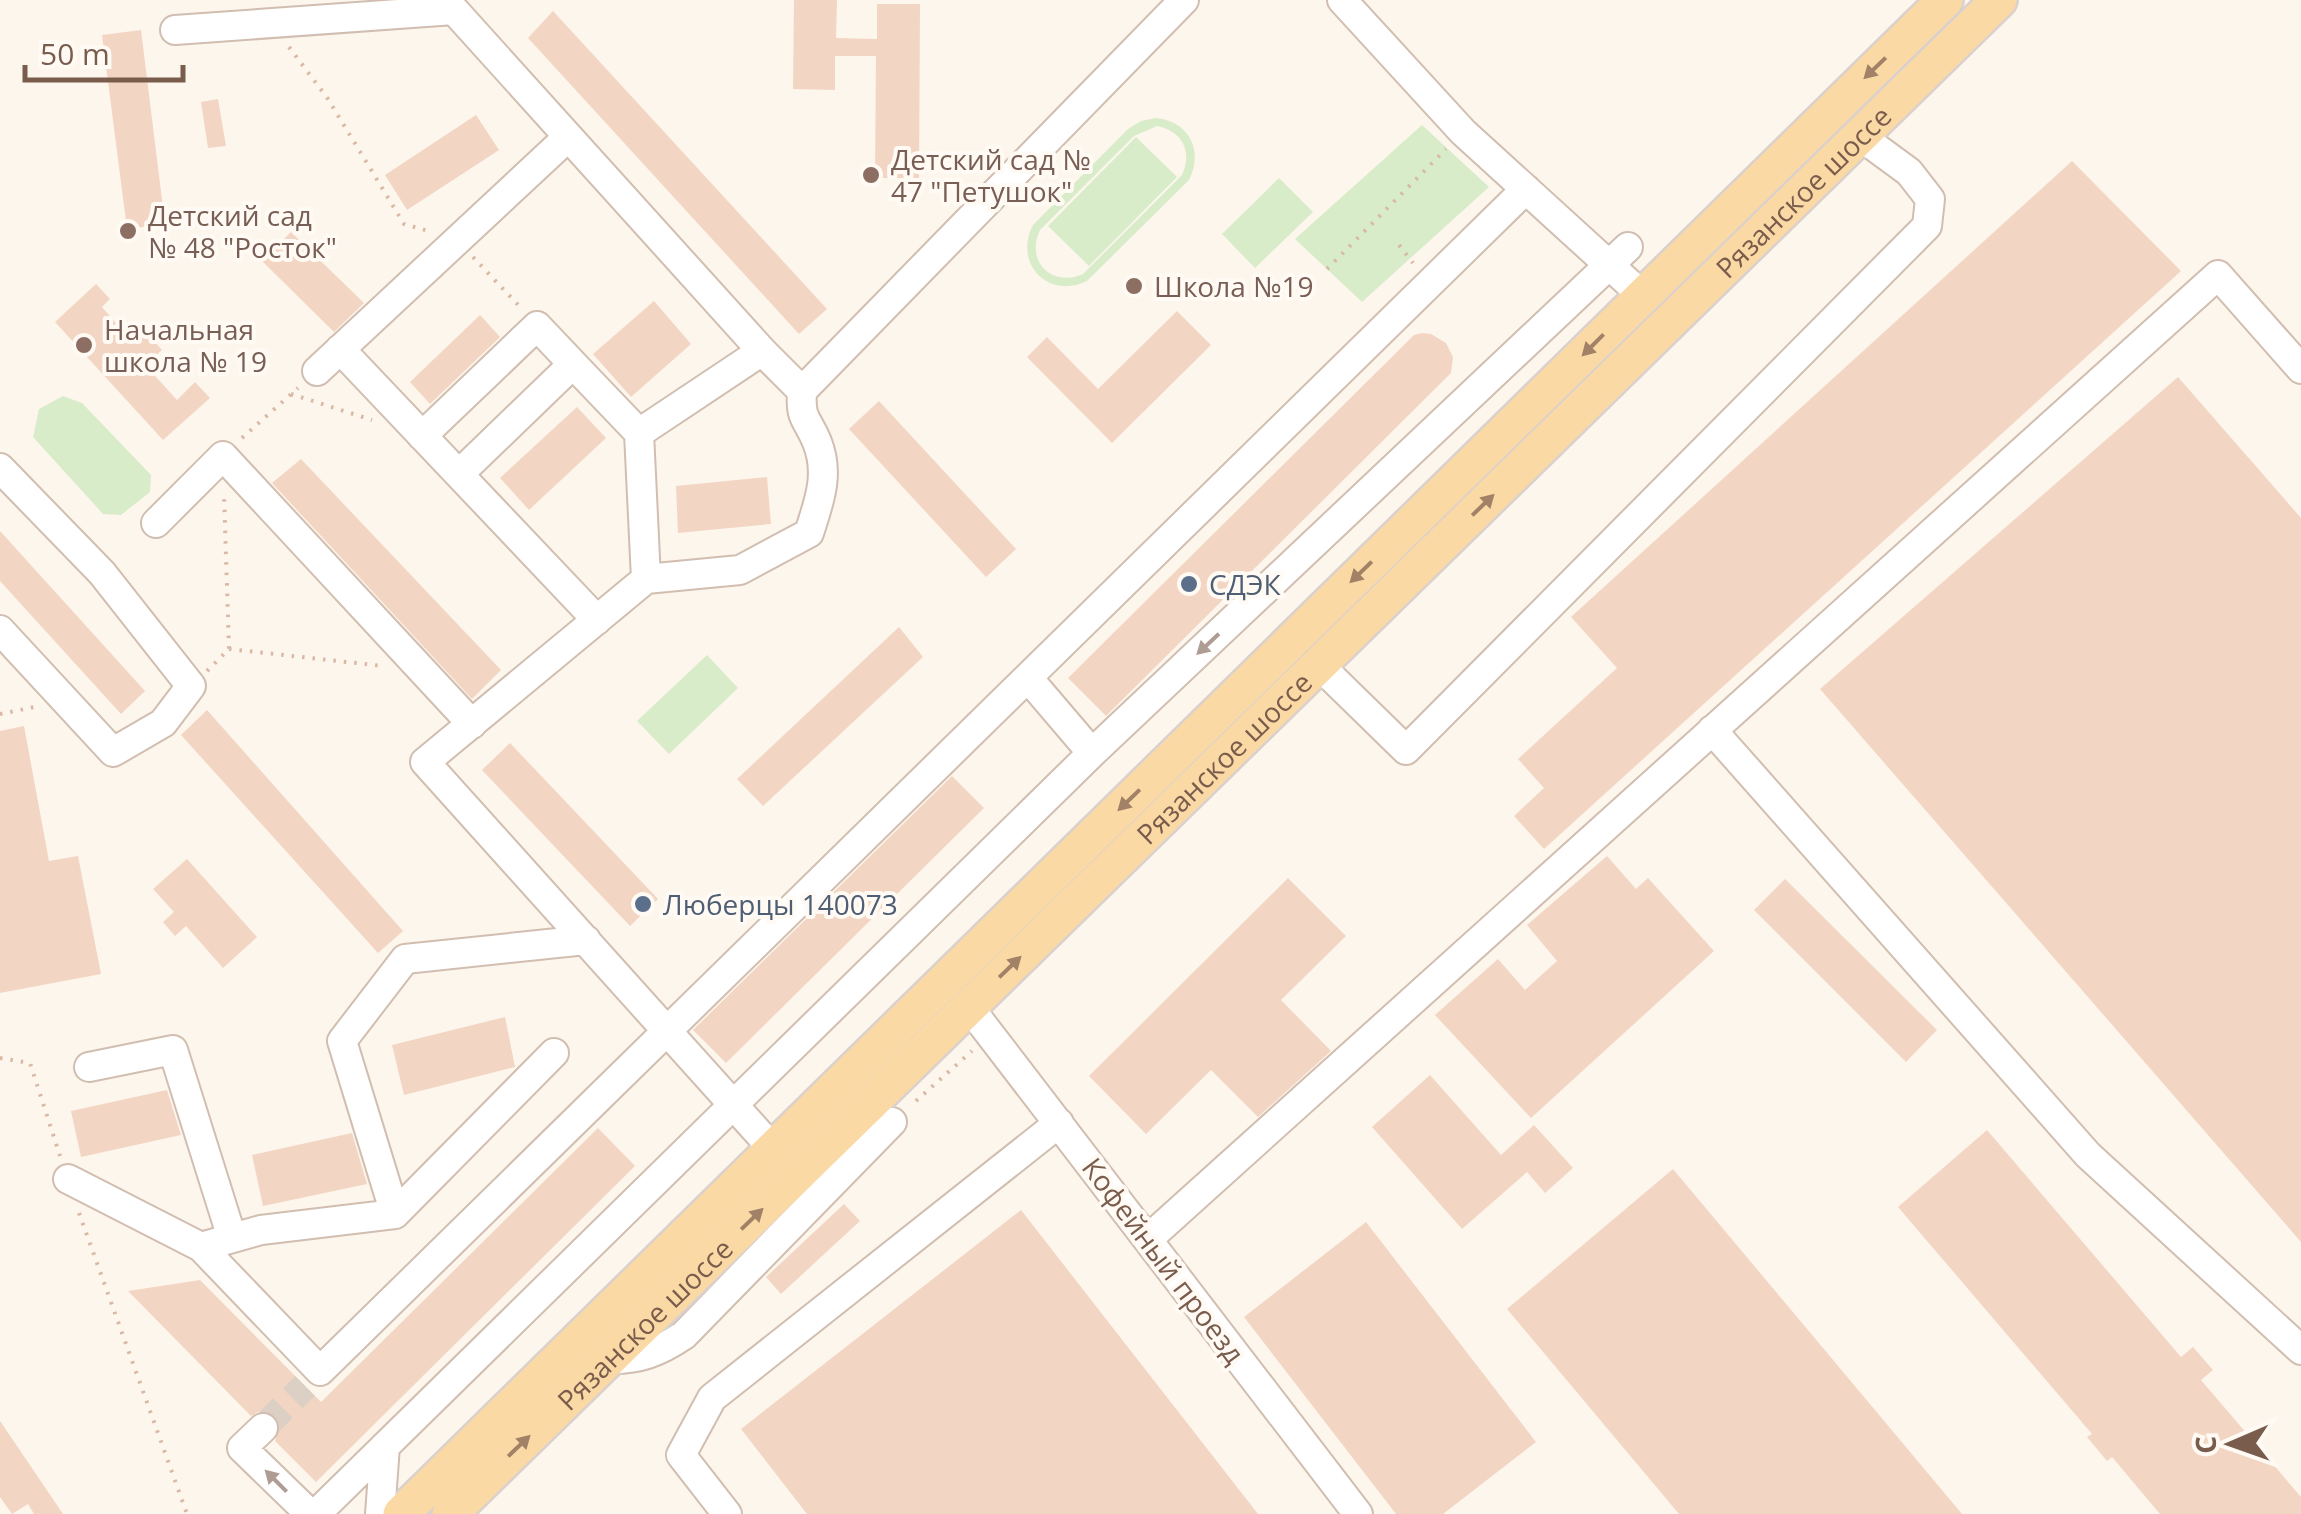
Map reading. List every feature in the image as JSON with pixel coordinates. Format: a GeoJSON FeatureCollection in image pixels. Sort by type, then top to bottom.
{"type":"FeatureCollection","features":[{"type":"Feature","properties":{"kind":"main road","name":"Рязанское шоссе"},"geometry":{"type":"LineString","coordinates":[[401,1514],[1945,0]]}},
{"type":"Feature","properties":{"kind":"main road","name":"Рязанское шоссе"},"geometry":{"type":"LineString","coordinates":[[450,1514],[2000,0]]}},
{"type":"Feature","properties":{"kind":"lane"},"geometry":{"type":"LineString","coordinates":[[773,1149],[425,762],[646,579],[740,570],[809,534],[825,482],[818,443],[800,413],[802,390],[1184,0]]}},
{"type":"Feature","properties":{"kind":"lane"},"geometry":{"type":"LineString","coordinates":[[1342,0],[1464,132],[1526,189],[1618,255],[1642,295]]}},
{"type":"Feature","properties":{"kind":"lane"},"geometry":{"type":"LineString","coordinates":[[175,30],[453,5],[762,351],[802,390]]}},
{"type":"Feature","properties":{"kind":"lane"},"geometry":{"type":"LineString","coordinates":[[316,371],[568,136]]}},
{"type":"Feature","properties":{"kind":"lane"},"geometry":{"type":"LineString","coordinates":[[1319,665],[1406,750],[1927,226],[1930,199],[1909,172],[1860,136]]}},
{"type":"Feature","properties":{"kind":"lane"},"geometry":{"type":"LineString","coordinates":[[68,1179],[201,1247],[312,1378],[1526,189]]}},
{"type":"Feature","properties":{"kind":"lane"},"geometry":{"type":"LineString","coordinates":[[253,1438],[313,1514],[1092,753],[1618,255]]}},
{"type":"Feature","properties":{"kind":"lane"},"geometry":{"type":"LineString","coordinates":[[1148,1239],[2218,275],[2301,369]]}},
{"type":"Feature","properties":{"kind":"lane"},"geometry":{"type":"LineString","coordinates":[[422,436],[537,326],[639,433],[646,579]]}},
{"type":"Feature","properties":{"kind":"lane"},"geometry":{"type":"LineString","coordinates":[[340,349],[597,620]]}},
{"type":"Feature","properties":{"kind":"lane"},"geometry":{"type":"LineString","coordinates":[[639,433],[762,351]]}},
{"type":"Feature","properties":{"kind":"lane"},"geometry":{"type":"LineString","coordinates":[[459,474],[573,364]]}},
{"type":"Feature","properties":{"kind":"lane"},"geometry":{"type":"LineString","coordinates":[[156,523],[223,456],[472,724]]}},
{"type":"Feature","properties":{"kind":"lane"},"geometry":{"type":"LineString","coordinates":[[0,468],[102,573],[191,686],[164,724],[113,752],[0,630]]}},
{"type":"Feature","properties":{"kind":"lane"},"geometry":{"type":"LineString","coordinates":[[1028,678],[1092,753]]}},
{"type":"Feature","properties":{"kind":"lane"},"geometry":{"type":"LineString","coordinates":[[1712,730],[2088,1154],[2301,1350]]}},
{"type":"Feature","properties":{"kind":"lane"},"geometry":{"type":"LineString","coordinates":[[395,1214],[342,1041],[404,959],[586,940]]}},
{"type":"Feature","properties":{"kind":"lane","name":"Кофейный проезд"},"geometry":{"type":"LineString","coordinates":[[969,1007],[1358,1514]]}},
{"type":"Feature","properties":{"kind":"lane"},"geometry":{"type":"LineString","coordinates":[[89,1067],[173,1050],[232,1238]]}},
{"type":"Feature","properties":{"kind":"lane"},"geometry":{"type":"LineString","coordinates":[[201,1247],[261,1230],[395,1214],[554,1053]]}},
{"type":"Feature","properties":{"kind":"lane"},"geometry":{"type":"LineString","coordinates":[[608,1359],[632,1360],[660,1352],[684,1336],[892,1122]]}},
{"type":"Feature","properties":{"kind":"lane"},"geometry":{"type":"LineString","coordinates":[[727,1514],[681,1455],[712,1398],[1059,1123]]}},
{"type":"Feature","properties":{"kind":"lane"},"geometry":{"type":"LineString","coordinates":[[380,1514],[385,1446]]}},
{"type":"Feature","properties":{"kind":"path"},"geometry":{"type":"LineString","coordinates":[[270,24],[328,99],[404,224],[457,240],[537,326]]}},
{"type":"Feature","properties":{"kind":"path"},"geometry":{"type":"LineString","coordinates":[[1327,269],[1464,132]]}},
{"type":"Feature","properties":{"kind":"path"},"geometry":{"type":"LineString","coordinates":[[191,686],[229,649],[223,456],[316,371]]}},
{"type":"Feature","properties":{"kind":"path"},"geometry":{"type":"LineString","coordinates":[[291,394],[422,436]]}},
{"type":"Feature","properties":{"kind":"path"},"geometry":{"type":"LineString","coordinates":[[229,649],[420,669]]}},
{"type":"Feature","properties":{"kind":"path"},"geometry":{"type":"LineString","coordinates":[[0,714],[66,702]]}},
{"type":"Feature","properties":{"kind":"path"},"geometry":{"type":"LineString","coordinates":[[0,1058],[30,1063],[187,1514]]}},
{"type":"Feature","properties":{"kind":"green space"},"geometry":{"type":"Polygon","coordinates":[[[1168,120],[1185,131],[1195,158],[1189,180],[1087,281],[1073,286],[1048,282],[1031,264],[1028,239],[1033,225],[1128,129],[1141,121],[1168,120]],[[1157,126],[1134,136],[1040,230],[1036,252],[1044,269],[1061,277],[1083,274],[1182,175],[1186,150],[1179,137],[1157,126]]]}},
{"type":"Feature","properties":{"kind":"green space"},"geometry":{"type":"Polygon","coordinates":[[[1422,125],[1489,187],[1362,302],[1295,239],[1422,125]]]}},
{"type":"Feature","properties":{"kind":"green space"},"geometry":{"type":"Polygon","coordinates":[[[1136,137],[1177,177],[1089,266],[1048,226],[1136,137]]]}},
{"type":"Feature","properties":{"kind":"green space"},"geometry":{"type":"Polygon","coordinates":[[[1279,178],[1313,212],[1255,268],[1222,234],[1279,178]]]}},
{"type":"Feature","properties":{"kind":"green space"},"geometry":{"type":"Polygon","coordinates":[[[63,396],[82,403],[151,475],[150,492],[121,515],[103,514],[33,437],[39,409],[63,396]]]}},
{"type":"Feature","properties":{"kind":"green space"},"geometry":{"type":"Polygon","coordinates":[[[707,655],[738,688],[669,754],[637,721],[707,655]]]}},
{"type":"Feature","properties":{"kind":"building"},"geometry":{"type":"Polygon","coordinates":[[[794,0],[837,0],[836,38],[877,39],[877,4],[920,4],[919,178],[875,178],[876,56],[835,56],[835,90],[793,89],[794,0]]]}},
{"type":"Feature","properties":{"kind":"building"},"geometry":{"type":"Polygon","coordinates":[[[553,11],[827,309],[799,334],[528,38],[553,11]]]}},
{"type":"Feature","properties":{"kind":"building"},"geometry":{"type":"Polygon","coordinates":[[[141,30],[165,224],[127,229],[102,35],[141,30]]]}},
{"type":"Feature","properties":{"kind":"building"},"geometry":{"type":"Polygon","coordinates":[[[218,99],[226,146],[208,148],[201,102],[218,99]]]}},
{"type":"Feature","properties":{"kind":"building"},"geometry":{"type":"Polygon","coordinates":[[[476,115],[499,150],[407,210],[385,175],[476,115]]]}},
{"type":"Feature","properties":{"kind":"building"},"geometry":{"type":"Polygon","coordinates":[[[2072,161],[2181,271],[1544,849],[1514,816],[1544,788],[1518,759],[1617,668],[1571,617],[2072,161]]]}},
{"type":"Feature","properties":{"kind":"building"},"geometry":{"type":"Polygon","coordinates":[[[291,232],[364,303],[334,332],[262,261],[291,232]]]}},
{"type":"Feature","properties":{"kind":"building"},"geometry":{"type":"Polygon","coordinates":[[[96,284],[110,299],[102,307],[129,338],[141,327],[162,350],[145,365],[177,400],[195,382],[210,398],[163,440],[55,322],[96,284]]]}},
{"type":"Feature","properties":{"kind":"building"},"geometry":{"type":"Polygon","coordinates":[[[654,301],[691,344],[631,397],[593,354],[654,301]]]}},
{"type":"Feature","properties":{"kind":"building"},"geometry":{"type":"Polygon","coordinates":[[[1177,311],[1211,345],[1112,443],[1027,357],[1047,337],[1098,389],[1177,311]]]}},
{"type":"Feature","properties":{"kind":"building"},"geometry":{"type":"Polygon","coordinates":[[[480,315],[500,337],[430,404],[410,382],[480,315]]]}},
{"type":"Feature","properties":{"kind":"building"},"geometry":{"type":"Polygon","coordinates":[[[1422,333],[1446,343],[1453,357],[1451,373],[1106,716],[1068,678],[1414,335],[1422,333]]]}},
{"type":"Feature","properties":{"kind":"building"},"geometry":{"type":"Polygon","coordinates":[[[2178,377],[2301,518],[2301,1242],[1820,689],[2178,377]]]}},
{"type":"Feature","properties":{"kind":"building"},"geometry":{"type":"Polygon","coordinates":[[[879,401],[1016,549],[986,577],[849,429],[879,401]]]}},
{"type":"Feature","properties":{"kind":"building"},"geometry":{"type":"Polygon","coordinates":[[[577,407],[606,438],[529,510],[500,478],[577,407]]]}},
{"type":"Feature","properties":{"kind":"building"},"geometry":{"type":"Polygon","coordinates":[[[301,459],[501,670],[472,699],[272,483],[301,459]]]}},
{"type":"Feature","properties":{"kind":"building"},"geometry":{"type":"Polygon","coordinates":[[[767,477],[771,524],[678,533],[676,486],[767,477]]]}},
{"type":"Feature","properties":{"kind":"building"},"geometry":{"type":"Polygon","coordinates":[[[0,531],[145,691],[121,714],[0,581],[0,531]]]}},
{"type":"Feature","properties":{"kind":"building"},"geometry":{"type":"Polygon","coordinates":[[[899,627],[923,657],[763,806],[737,779],[899,627]]]}},
{"type":"Feature","properties":{"kind":"building"},"geometry":{"type":"Polygon","coordinates":[[[207,710],[403,931],[378,953],[181,735],[207,710]]]}},
{"type":"Feature","properties":{"kind":"building"},"geometry":{"type":"Polygon","coordinates":[[[24,726],[49,861],[78,856],[101,974],[0,993],[0,731],[24,726]]]}},
{"type":"Feature","properties":{"kind":"building"},"geometry":{"type":"Polygon","coordinates":[[[510,743],[658,899],[630,926],[482,770],[510,743]]]}},
{"type":"Feature","properties":{"kind":"building"},"geometry":{"type":"Polygon","coordinates":[[[952,776],[984,808],[726,1063],[693,1030],[952,776]]]}},
{"type":"Feature","properties":{"kind":"building"},"geometry":{"type":"Polygon","coordinates":[[[1607,856],[1636,889],[1648,878],[1714,951],[1531,1118],[1435,1015],[1498,959],[1525,990],[1557,961],[1527,925],[1607,856]]]}},
{"type":"Feature","properties":{"kind":"building"},"geometry":{"type":"Polygon","coordinates":[[[187,859],[257,937],[223,968],[186,926],[175,936],[163,922],[174,912],[153,889],[187,859]]]}},
{"type":"Feature","properties":{"kind":"building"},"geometry":{"type":"Polygon","coordinates":[[[1288,878],[1346,936],[1281,1000],[1331,1051],[1258,1117],[1211,1070],[1146,1134],[1089,1076],[1288,878]]]}},
{"type":"Feature","properties":{"kind":"building"},"geometry":{"type":"Polygon","coordinates":[[[1785,879],[1937,1030],[1906,1062],[1754,910],[1785,879]]]}},
{"type":"Feature","properties":{"kind":"building"},"geometry":{"type":"Polygon","coordinates":[[[505,1017],[515,1067],[404,1095],[392,1045],[505,1017]]]}},
{"type":"Feature","properties":{"kind":"building"},"geometry":{"type":"Polygon","coordinates":[[[1430,1075],[1501,1155],[1534,1125],[1573,1168],[1545,1193],[1527,1172],[1462,1229],[1372,1127],[1430,1075]]]}},
{"type":"Feature","properties":{"kind":"building"},"geometry":{"type":"Polygon","coordinates":[[[167,1090],[181,1135],[81,1157],[71,1111],[167,1090]]]}},
{"type":"Feature","properties":{"kind":"building"},"geometry":{"type":"Polygon","coordinates":[[[598,1128],[635,1166],[316,1482],[275,1441],[280,1425],[275,1415],[260,1411],[251,1416],[128,1291],[200,1280],[321,1402],[598,1128]]]}},
{"type":"Feature","properties":{"kind":"building"},"geometry":{"type":"Polygon","coordinates":[[[1987,1130],[2181,1357],[2193,1347],[2213,1370],[2201,1380],[2301,1497],[2301,1514],[2160,1514],[2112,1457],[2107,1461],[2087,1437],[2092,1434],[1898,1207],[1987,1130]]]}},
{"type":"Feature","properties":{"kind":"building"},"geometry":{"type":"Polygon","coordinates":[[[352,1133],[367,1184],[263,1206],[252,1155],[352,1133]]]}},
{"type":"Feature","properties":{"kind":"building"},"geometry":{"type":"Polygon","coordinates":[[[1673,1169],[1962,1514],[1679,1514],[1507,1309],[1673,1169]]]}},
{"type":"Feature","properties":{"kind":"building"},"geometry":{"type":"Polygon","coordinates":[[[844,1204],[860,1221],[781,1294],[766,1277],[844,1204]]]}},
{"type":"Feature","properties":{"kind":"building"},"geometry":{"type":"Polygon","coordinates":[[[1021,1210],[1258,1514],[807,1514],[741,1429],[1021,1210]]]}},
{"type":"Feature","properties":{"kind":"building"},"geometry":{"type":"Polygon","coordinates":[[[1366,1222],[1536,1442],[1443,1514],[1396,1514],[1244,1317],[1366,1222]]]}},
{"type":"Feature","properties":{"kind":"building"},"geometry":{"type":"Polygon","coordinates":[[[0,1421],[63,1514],[34,1514],[28,1504],[12,1514],[0,1497],[0,1421]]]}},
{"type":"Feature","properties":{"kind":"tunnel"},"geometry":{"type":"LineString","coordinates":[[263,1428],[305,1386]]}},
{"type":"Feature","properties":{"kind":"place","name":"Детский сад № 47 \"Петушок\""},"geometry":{"type":"Point","coordinates":[871,175]}},
{"type":"Feature","properties":{"kind":"place","name":"Детский сад № 48 \"Росток\""},"geometry":{"type":"Point","coordinates":[128,231]}},
{"type":"Feature","properties":{"kind":"place","name":"Школа №19"},"geometry":{"type":"Point","coordinates":[1134,286]}},
{"type":"Feature","properties":{"kind":"place","name":"Начальная школа № 19"},"geometry":{"type":"Point","coordinates":[84,345]}},
{"type":"Feature","properties":{"kind":"place","name":"СДЭК"},"geometry":{"type":"Point","coordinates":[1189,584]}},
{"type":"Feature","properties":{"kind":"place","name":"Люберцы 140073"},"geometry":{"type":"Point","coordinates":[643,904]}}]}
